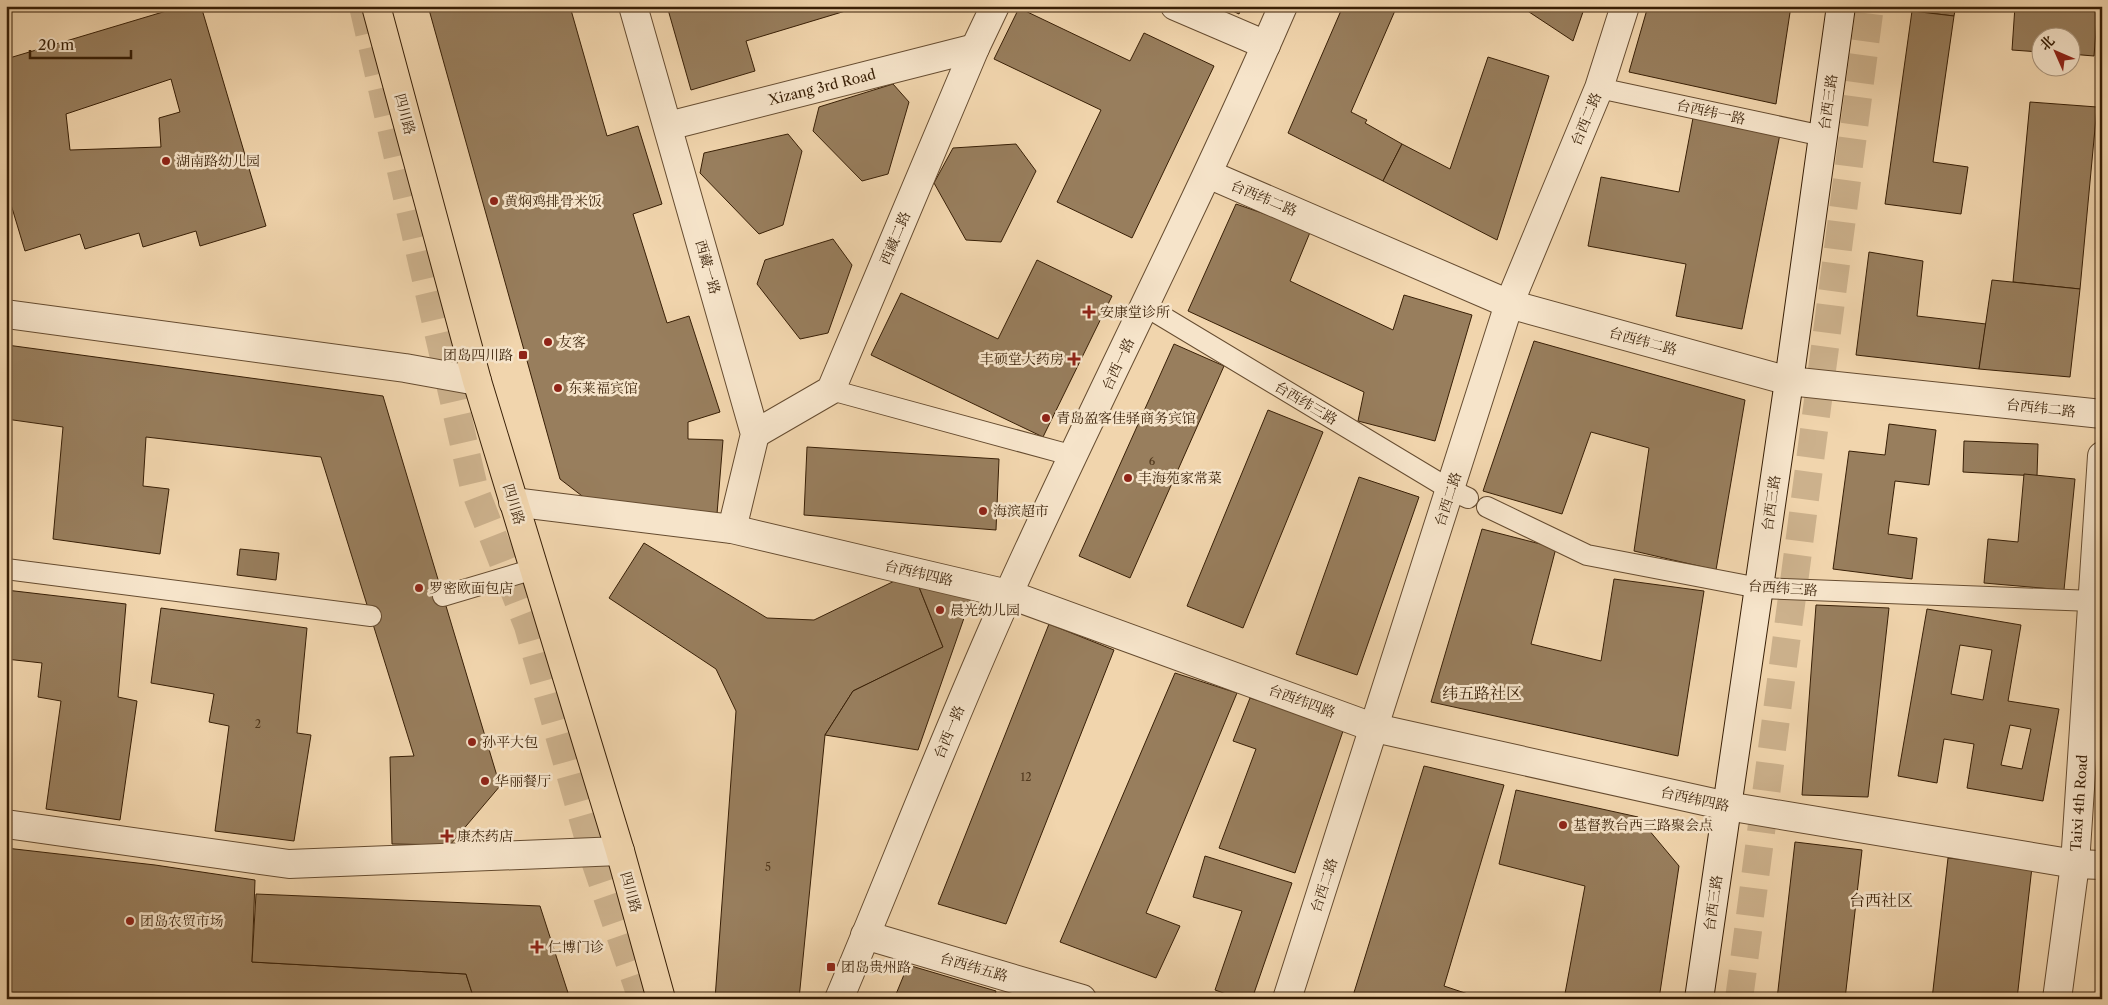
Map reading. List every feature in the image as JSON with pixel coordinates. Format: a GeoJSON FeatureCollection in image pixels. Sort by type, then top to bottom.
{"type":"FeatureCollection","features":[{"type":"Feature","properties":{"kind":"main road","name":"四川路"},"geometry":{"type":"LineString","coordinates":[[376,6],[512,502],[620,851],[662,999]]}},
{"type":"Feature","properties":{"kind":"street","name":"西藏一路"},"geometry":{"type":"LineString","coordinates":[[633,6],[755,434],[732,529]]}},
{"type":"Feature","properties":{"kind":"street","name":"西藏二路"},"geometry":{"type":"LineString","coordinates":[[831,390],[975,48],[995,6]]}},
{"type":"Feature","properties":{"kind":"street"},"geometry":{"type":"LineString","coordinates":[[1175,6],[1266,45]]}},
{"type":"Feature","properties":{"kind":"street","name":"台西一路"},"geometry":{"type":"LineString","coordinates":[[839,999],[945,739],[1008,594],[1208,174],[1283,6]]}},
{"type":"Feature","properties":{"kind":"street","name":"台西二路"},"geometry":{"type":"LineString","coordinates":[[1288,999],[1375,728],[1460,494],[1509,304],[1599,88],[1625,6]]}},
{"type":"Feature","properties":{"kind":"street","name":"台西三路"},"geometry":{"type":"LineString","coordinates":[[1699,999],[1789,381],[1841,6]]}},
{"type":"Feature","properties":{"kind":"street","name":"Xizang 3rd Road"},"geometry":{"type":"LineString","coordinates":[[668,126],[975,48]]}},
{"type":"Feature","properties":{"kind":"street","name":"台西纬二路"},"geometry":{"type":"LineString","coordinates":[[1208,174],[1509,304],[1789,381],[2102,414]]}},
{"type":"Feature","properties":{"kind":"street"},"geometry":{"type":"LineString","coordinates":[[6,314],[405,368],[478,381]]}},
{"type":"Feature","properties":{"kind":"street"},"geometry":{"type":"LineString","coordinates":[[755,434],[831,390]]}},
{"type":"Feature","properties":{"kind":"street","name":"Taixi 4th Road"},"geometry":{"type":"LineString","coordinates":[[2057,999],[2075,864],[2102,456]]}},
{"type":"Feature","properties":{"kind":"street","name":"台西纬四路"},"geometry":{"type":"LineString","coordinates":[[512,502],[732,529],[1008,594],[1375,728],[1727,806],[2075,864],[2102,866]]}},
{"type":"Feature","properties":{"kind":"street"},"geometry":{"type":"LineString","coordinates":[[6,824],[289,864],[620,851]]}},
{"type":"Feature","properties":{"kind":"street","name":"台西纬五路"},"geometry":{"type":"LineString","coordinates":[[865,935],[1082,999]]}},
{"type":"Feature","properties":{"kind":"lane","name":"台西纬一路"},"geometry":{"type":"LineString","coordinates":[[1599,88],[1823,136]]}},
{"type":"Feature","properties":{"kind":"lane","name":"台西纬三路"},"geometry":{"type":"LineString","coordinates":[[1145,306],[1460,494]]}},
{"type":"Feature","properties":{"kind":"lane"},"geometry":{"type":"LineString","coordinates":[[831,390],[1074,456]]}},
{"type":"Feature","properties":{"kind":"lane","name":"台西纬三路"},"geometry":{"type":"LineString","coordinates":[[1487,507],[1587,555],[1759,588],[2093,601]]}},
{"type":"Feature","properties":{"kind":"lane"},"geometry":{"type":"LineString","coordinates":[[6,569],[371,616]]}},
{"type":"Feature","properties":{"kind":"lane"},"geometry":{"type":"LineString","coordinates":[[443,596],[534,569]]}},
{"type":"Feature","properties":{"kind":"building"},"geometry":{"type":"Polygon","coordinates":[[[183,6],[201,6],[266,226],[200,246],[196,231],[143,247],[139,233],[85,249],[80,234],[25,251],[6,188],[6,59],[183,6]],[[171,79],[66,114],[70,150],[161,147],[159,118],[180,112],[171,79]]]}},
{"type":"Feature","properties":{"kind":"building"},"geometry":{"type":"Polygon","coordinates":[[[428,6],[585,6],[571,10],[607,136],[638,126],[662,204],[633,214],[667,323],[689,316],[720,412],[688,422],[688,439],[723,440],[717,514],[586,499],[560,479],[428,6]]]}},
{"type":"Feature","properties":{"kind":"building"},"geometry":{"type":"Polygon","coordinates":[[[667,6],[862,6],[746,41],[755,71],[691,90],[667,6]]]}},
{"type":"Feature","properties":{"kind":"building"},"geometry":{"type":"Polygon","coordinates":[[[1222,6],[1242,6],[1239,14],[1222,6]]]}},
{"type":"Feature","properties":{"kind":"building"},"geometry":{"type":"Polygon","coordinates":[[[1343,6],[1397,6],[1351,112],[1367,120],[1365,123],[1402,144],[1383,181],[1288,133],[1343,6]]]}},
{"type":"Feature","properties":{"kind":"building"},"geometry":{"type":"Polygon","coordinates":[[[1520,6],[1585,6],[1573,41],[1520,6]]]}},
{"type":"Feature","properties":{"kind":"building"},"geometry":{"type":"Polygon","coordinates":[[[1648,6],[1695,6],[1712,11],[1713,6],[1791,6],[1776,104],[1629,72],[1648,6]]]}},
{"type":"Feature","properties":{"kind":"building"},"geometry":{"type":"Polygon","coordinates":[[[1913,6],[1956,6],[1954,16],[1912,11],[1913,6]]]}},
{"type":"Feature","properties":{"kind":"building"},"geometry":{"type":"Polygon","coordinates":[[[2015,6],[2098,6],[2094,56],[2080,55],[2080,28],[2030,28],[2030,51],[2012,50],[2015,6]]]}},
{"type":"Feature","properties":{"kind":"building"},"geometry":{"type":"Polygon","coordinates":[[[1019,8],[1130,61],[1144,33],[1214,66],[1132,238],[1057,202],[1101,110],[994,59],[1019,8]]]}},
{"type":"Feature","properties":{"kind":"building"},"geometry":{"type":"Polygon","coordinates":[[[1912,11],[1954,16],[1933,162],[1968,167],[1961,214],[1885,204],[1912,11]]]}},
{"type":"Feature","properties":{"kind":"building"},"geometry":{"type":"Polygon","coordinates":[[[1488,57],[1549,76],[1497,240],[1383,181],[1402,144],[1450,169],[1488,57]]]}},
{"type":"Feature","properties":{"kind":"building"},"geometry":{"type":"Polygon","coordinates":[[[893,84],[909,102],[888,174],[862,181],[813,131],[819,107],[893,84]]]}},
{"type":"Feature","properties":{"kind":"building"},"geometry":{"type":"Polygon","coordinates":[[[2030,102],[2097,107],[2080,289],[2013,282],[2030,102]]]}},
{"type":"Feature","properties":{"kind":"building"},"geometry":{"type":"Polygon","coordinates":[[[1693,118],[1780,134],[1742,329],[1676,316],[1686,264],[1588,246],[1601,177],[1679,192],[1693,118]]]}},
{"type":"Feature","properties":{"kind":"building"},"geometry":{"type":"Polygon","coordinates":[[[788,134],[802,151],[783,225],[759,234],[700,173],[704,153],[788,134]]]}},
{"type":"Feature","properties":{"kind":"building"},"geometry":{"type":"Polygon","coordinates":[[[1016,144],[1036,171],[1001,242],[966,240],[934,183],[953,148],[1016,144]]]}},
{"type":"Feature","properties":{"kind":"building"},"geometry":{"type":"Polygon","coordinates":[[[1236,204],[1311,230],[1290,281],[1393,330],[1404,295],[1472,315],[1435,441],[1358,421],[1364,392],[1188,311],[1236,204]]]}},
{"type":"Feature","properties":{"kind":"building"},"geometry":{"type":"Polygon","coordinates":[[[833,239],[852,265],[828,333],[800,339],[757,284],[765,260],[833,239]]]}},
{"type":"Feature","properties":{"kind":"building"},"geometry":{"type":"Polygon","coordinates":[[[1869,252],[1923,261],[1917,316],[1986,324],[1979,369],[1856,355],[1869,252]]]}},
{"type":"Feature","properties":{"kind":"building"},"geometry":{"type":"Polygon","coordinates":[[[1037,260],[1112,296],[1043,437],[871,355],[901,293],[998,339],[1037,260]]]}},
{"type":"Feature","properties":{"kind":"building"},"geometry":{"type":"Polygon","coordinates":[[[1992,280],[2080,289],[2070,377],[1979,369],[1992,280]]]}},
{"type":"Feature","properties":{"kind":"building"},"geometry":{"type":"Polygon","coordinates":[[[1534,341],[1745,400],[1716,570],[1634,551],[1649,448],[1591,432],[1562,514],[1483,491],[1534,341]]]}},
{"type":"Feature","properties":{"kind":"building"},"geometry":{"type":"Polygon","coordinates":[[[1174,344],[1224,366],[1130,578],[1079,556],[1174,344]]]}},
{"type":"Feature","properties":{"kind":"building"},"geometry":{"type":"Polygon","coordinates":[[[7,345],[383,396],[500,786],[450,845],[392,844],[390,757],[414,756],[321,457],[146,437],[143,486],[169,489],[160,554],[53,539],[63,427],[6,419],[7,345]]]}},
{"type":"Feature","properties":{"kind":"building"},"geometry":{"type":"Polygon","coordinates":[[[1268,410],[1323,432],[1243,628],[1187,606],[1268,410]]]}},
{"type":"Feature","properties":{"kind":"building"},"geometry":{"type":"Polygon","coordinates":[[[1889,424],[1936,430],[1929,485],[1895,481],[1888,534],[1917,538],[1912,579],[1833,569],[1849,451],[1885,455],[1889,424]]]}},
{"type":"Feature","properties":{"kind":"building"},"geometry":{"type":"Polygon","coordinates":[[[1964,441],[2038,444],[2037,476],[1963,472],[1964,441]]]}},
{"type":"Feature","properties":{"kind":"building"},"geometry":{"type":"Polygon","coordinates":[[[807,447],[999,459],[996,530],[804,515],[807,447]]]}},
{"type":"Feature","properties":{"kind":"building"},"geometry":{"type":"Polygon","coordinates":[[[2024,474],[2075,479],[2064,590],[1984,583],[1988,539],[2018,542],[2024,474]]]}},
{"type":"Feature","properties":{"kind":"building"},"geometry":{"type":"Polygon","coordinates":[[[1359,477],[1419,497],[1357,675],[1296,654],[1359,477]]]}},
{"type":"Feature","properties":{"kind":"building"},"geometry":{"type":"Polygon","coordinates":[[[1482,529],[1556,548],[1531,644],[1601,661],[1614,579],[1704,591],[1678,756],[1431,702],[1482,529]]]}},
{"type":"Feature","properties":{"kind":"building"},"geometry":{"type":"Polygon","coordinates":[[[644,543],[767,618],[814,620],[913,572],[943,647],[853,691],[825,735],[799,999],[715,999],[736,711],[716,669],[609,598],[644,543]]]}},
{"type":"Feature","properties":{"kind":"building"},"geometry":{"type":"Polygon","coordinates":[[[240,549],[279,553],[276,580],[237,575],[240,549]]]}},
{"type":"Feature","properties":{"kind":"building"},"geometry":{"type":"Polygon","coordinates":[[[919,587],[971,598],[918,750],[825,735],[853,691],[943,647],[919,587]]]}},
{"type":"Feature","properties":{"kind":"building"},"geometry":{"type":"Polygon","coordinates":[[[6,590],[126,604],[118,697],[137,701],[120,820],[46,809],[61,701],[38,697],[42,663],[6,659],[6,590]]]}},
{"type":"Feature","properties":{"kind":"building"},"geometry":{"type":"Polygon","coordinates":[[[1816,605],[1889,608],[1868,797],[1802,795],[1816,605]]]}},
{"type":"Feature","properties":{"kind":"building"},"geometry":{"type":"Polygon","coordinates":[[[161,608],[307,628],[297,733],[311,735],[294,841],[215,831],[229,726],[209,722],[214,694],[151,683],[161,608]]]}},
{"type":"Feature","properties":{"kind":"building"},"geometry":{"type":"Polygon","coordinates":[[[1927,609],[2021,625],[2008,701],[2059,709],[2043,801],[1967,788],[1974,744],[1944,739],[1937,783],[1898,776],[1927,609]],[[1960,645],[1951,694],[1983,700],[1992,650],[1960,645]],[[2010,725],[2001,765],[2022,769],[2031,729],[2010,725]]]}},
{"type":"Feature","properties":{"kind":"building"},"geometry":{"type":"Polygon","coordinates":[[[1049,624],[1114,650],[1006,924],[938,904],[1049,624]]]}},
{"type":"Feature","properties":{"kind":"building"},"geometry":{"type":"Polygon","coordinates":[[[1175,673],[1237,693],[1146,913],[1180,926],[1156,978],[1060,942],[1175,673]]]}},
{"type":"Feature","properties":{"kind":"building"},"geometry":{"type":"Polygon","coordinates":[[[1250,698],[1344,728],[1295,873],[1219,848],[1256,749],[1233,741],[1250,698]]]}},
{"type":"Feature","properties":{"kind":"building"},"geometry":{"type":"Polygon","coordinates":[[[1424,766],[1504,785],[1444,986],[1483,999],[1352,999],[1424,766]]]}},
{"type":"Feature","properties":{"kind":"building"},"geometry":{"type":"Polygon","coordinates":[[[1516,790],[1638,817],[1679,866],[1659,999],[1564,999],[1585,886],[1499,864],[1516,790]]]}},
{"type":"Feature","properties":{"kind":"building"},"geometry":{"type":"Polygon","coordinates":[[[1795,842],[1862,850],[1845,999],[1777,999],[1795,842]]]}},
{"type":"Feature","properties":{"kind":"building","name":"团岛农贸市场"},"geometry":{"type":"Polygon","coordinates":[[[6,848],[155,865],[255,880],[252,962],[466,974],[474,999],[6,999],[6,848]]]}},
{"type":"Feature","properties":{"kind":"building"},"geometry":{"type":"Polygon","coordinates":[[[1205,856],[1292,883],[1252,999],[1240,999],[1215,990],[1242,911],[1193,897],[1205,856]]]}},
{"type":"Feature","properties":{"kind":"building"},"geometry":{"type":"Polygon","coordinates":[[[1948,858],[2032,867],[2017,999],[1932,999],[1948,858]]]}},
{"type":"Feature","properties":{"kind":"building"},"geometry":{"type":"Polygon","coordinates":[[[256,894],[540,906],[570,999],[474,999],[466,974],[252,962],[256,894]]]}},
{"type":"Feature","properties":{"kind":"building"},"geometry":{"type":"Polygon","coordinates":[[[908,965],[996,991],[994,999],[894,999],[908,965]]]}},
{"type":"Feature","properties":{"kind":"tunnel"},"geometry":{"type":"LineString","coordinates":[[363,6],[474,488],[528,626],[595,861],[642,999]]}},
{"type":"Feature","properties":{"kind":"tunnel"},"geometry":{"type":"LineString","coordinates":[[1739,999],[1870,6]]}},
{"type":"Feature","properties":{"kind":"place","name":"湖南路幼儿园"},"geometry":{"type":"Point","coordinates":[166,161]}},
{"type":"Feature","properties":{"kind":"place","name":"黄焖鸡排骨米饭"},"geometry":{"type":"Point","coordinates":[494,201]}},
{"type":"Feature","properties":{"kind":"place","name":"安康堂诊所"},"geometry":{"type":"Point","coordinates":[1089,312]}},
{"type":"Feature","properties":{"kind":"place","name":"友客"},"geometry":{"type":"Point","coordinates":[548,342]}},
{"type":"Feature","properties":{"kind":"place","name":"团岛四川路"},"geometry":{"type":"Point","coordinates":[523,355]}},
{"type":"Feature","properties":{"kind":"place","name":"丰硕堂大药房"},"geometry":{"type":"Point","coordinates":[1074,359]}},
{"type":"Feature","properties":{"kind":"place","name":"东莱福宾馆"},"geometry":{"type":"Point","coordinates":[558,388]}},
{"type":"Feature","properties":{"kind":"place","name":"青岛盈客佳驿商务宾馆"},"geometry":{"type":"Point","coordinates":[1046,418]}},
{"type":"Feature","properties":{"kind":"place","name":"丰海苑家常菜"},"geometry":{"type":"Point","coordinates":[1128,478]}},
{"type":"Feature","properties":{"kind":"place","name":"海滨超市"},"geometry":{"type":"Point","coordinates":[983,511]}},
{"type":"Feature","properties":{"kind":"place","name":"罗密欧面包店"},"geometry":{"type":"Point","coordinates":[419,588]}},
{"type":"Feature","properties":{"kind":"place","name":"晨光幼儿园"},"geometry":{"type":"Point","coordinates":[940,610]}},
{"type":"Feature","properties":{"kind":"place","name":"孙平大包"},"geometry":{"type":"Point","coordinates":[472,742]}},
{"type":"Feature","properties":{"kind":"place","name":"华丽餐厅"},"geometry":{"type":"Point","coordinates":[485,781]}},
{"type":"Feature","properties":{"kind":"place","name":"基督教台西三路聚会点"},"geometry":{"type":"Point","coordinates":[1563,825]}},
{"type":"Feature","properties":{"kind":"place","name":"康杰药店"},"geometry":{"type":"Point","coordinates":[447,836]}},
{"type":"Feature","properties":{"kind":"place","name":"团岛农贸市场"},"geometry":{"type":"Point","coordinates":[130,921]}},
{"type":"Feature","properties":{"kind":"place","name":"仁博门诊"},"geometry":{"type":"Point","coordinates":[537,947]}},
{"type":"Feature","properties":{"kind":"place","name":"团岛贵州路"},"geometry":{"type":"Point","coordinates":[831,967]}},
{"type":"Feature","properties":{"kind":"district","name":"纬五路社区"},"geometry":{"type":"Point","coordinates":[1482,693]}},
{"type":"Feature","properties":{"kind":"district","name":"台西社区"},"geometry":{"type":"Point","coordinates":[1881,900]}}]}
